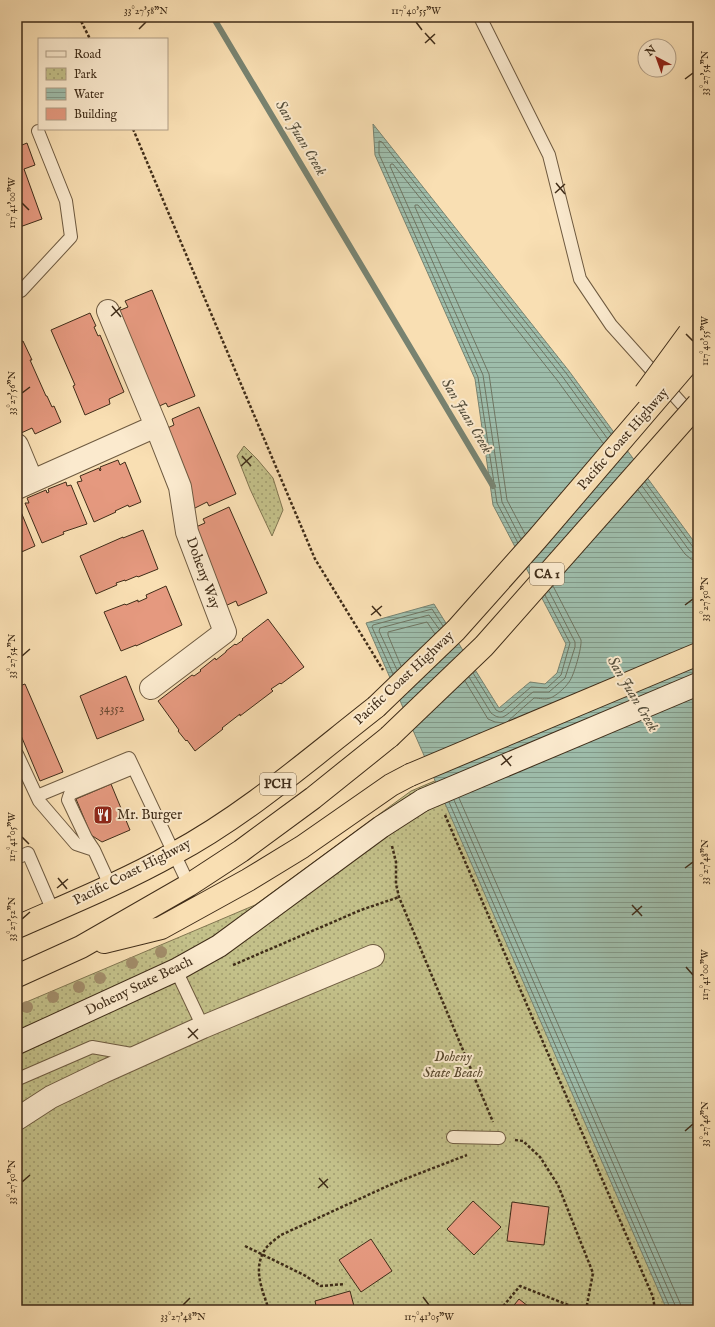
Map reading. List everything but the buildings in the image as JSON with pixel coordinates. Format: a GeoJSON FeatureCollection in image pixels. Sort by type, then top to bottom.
{"type":"FeatureCollection","features":[{"type":"Feature","properties":{"kind":"highway","name":"Pacific Coast Highway"},"geometry":{"type":"LineString","coordinates":[[17,927],[174,854],[236,816],[376,707],[456,630],[537,539],[695,336]]}},
{"type":"Feature","properties":{"kind":"highway","name":"CA 1"},"geometry":{"type":"LineString","coordinates":[[389,737],[484,646],[698,404]]}},
{"type":"Feature","properties":{"kind":"highway"},"geometry":{"type":"LineString","coordinates":[[81,947],[160,928],[255,876],[302,847],[391,786],[410,775],[698,654]]}},
{"type":"Feature","properties":{"kind":"highway","name":"PCH"},"geometry":{"type":"LineString","coordinates":[[17,976],[81,947],[189,885],[241,851],[295,811],[389,737]]}},
{"type":"Feature","properties":{"kind":"street","name":"Doheny Way"},"geometry":{"type":"LineString","coordinates":[[108,311],[180,487],[187,532],[225,632],[151,688]]}},
{"type":"Feature","properties":{"kind":"street"},"geometry":{"type":"LineString","coordinates":[[17,445],[24,485],[156,426]]}},
{"type":"Feature","properties":{"kind":"street","name":"Doheny State Beach"},"geometry":{"type":"LineString","coordinates":[[17,1043],[176,970],[219,946],[381,827],[423,800],[698,684]]}},
{"type":"Feature","properties":{"kind":"street"},"geometry":{"type":"LineString","coordinates":[[17,1119],[51,1097],[140,1055],[373,956]]}},
{"type":"Feature","properties":{"kind":"lane"},"geometry":{"type":"LineString","coordinates":[[480,17],[549,154],[580,279],[611,325],[698,422]]}},
{"type":"Feature","properties":{"kind":"lane"},"geometry":{"type":"LineString","coordinates":[[17,292],[21,291],[71,237],[66,201],[38,131]]}},
{"type":"Feature","properties":{"kind":"lane"},"geometry":{"type":"LineString","coordinates":[[17,754],[39,801],[76,844],[94,850]]}},
{"type":"Feature","properties":{"kind":"lane"},"geometry":{"type":"LineString","coordinates":[[36,796],[129,758],[189,885]]}},
{"type":"Feature","properties":{"kind":"lane"},"geometry":{"type":"LineString","coordinates":[[110,885],[68,800],[70,794],[133,768]]}},
{"type":"Feature","properties":{"kind":"lane"},"geometry":{"type":"LineString","coordinates":[[17,858],[28,853],[53,911]]}},
{"type":"Feature","properties":{"kind":"lane"},"geometry":{"type":"LineString","coordinates":[[176,970],[203,1027]]}},
{"type":"Feature","properties":{"kind":"lane"},"geometry":{"type":"LineString","coordinates":[[17,1080],[92,1047],[140,1055]]}},
{"type":"Feature","properties":{"kind":"lane"},"geometry":{"type":"LineString","coordinates":[[453,1137],[499,1138]]}},
{"type":"Feature","properties":{"kind":"path"},"geometry":{"type":"LineString","coordinates":[[79,17],[90,38]]}},
{"type":"Feature","properties":{"kind":"path"},"geometry":{"type":"LineString","coordinates":[[381,827],[390,840],[396,862],[396,884],[399,897],[499,1138],[523,1141],[540,1157],[558,1184],[593,1273],[586,1310]]}},
{"type":"Feature","properties":{"kind":"path"},"geometry":{"type":"LineString","coordinates":[[230,966],[361,910],[399,897]]}},
{"type":"Feature","properties":{"kind":"path"},"geometry":{"type":"LineString","coordinates":[[269,1310],[259,1282],[258,1266],[267,1247],[281,1235],[392,1184],[468,1155]]}},
{"type":"Feature","properties":{"kind":"path"},"geometry":{"type":"LineString","coordinates":[[244,1246],[304,1275],[321,1286],[346,1284]]}},
{"type":"Feature","properties":{"kind":"path"},"geometry":{"type":"LineString","coordinates":[[500,1310],[520,1286],[581,1310]]}},
{"type":"Feature","properties":{"kind":"green space"},"geometry":{"type":"Polygon","coordinates":[[[244,446],[273,478],[283,510],[272,536],[250,489],[237,456],[244,446]]]}},
{"type":"Feature","properties":{"kind":"green space","name":"Doheny State Beach"},"geometry":{"type":"Polygon","coordinates":[[[698,669],[698,1310],[17,1310],[17,1006],[255,905],[411,791],[698,669]]]}},
{"type":"Feature","properties":{"kind":"water"},"geometry":{"type":"Polygon","coordinates":[[[373,124],[569,371],[698,547],[698,1310],[667,1310],[366,623],[434,604],[499,708],[530,682],[545,684],[557,673],[566,644],[493,505],[475,379],[375,155],[373,124]]]}},
{"type":"Feature","properties":{"kind":"waterway","name":"San Juan Creek"},"geometry":{"type":"LineString","coordinates":[[213,17],[493,486]]}},
{"type":"Feature","properties":{"kind":"place","name":"Mr. Burger"},"geometry":{"type":"Point","coordinates":[103,815]}}]}
